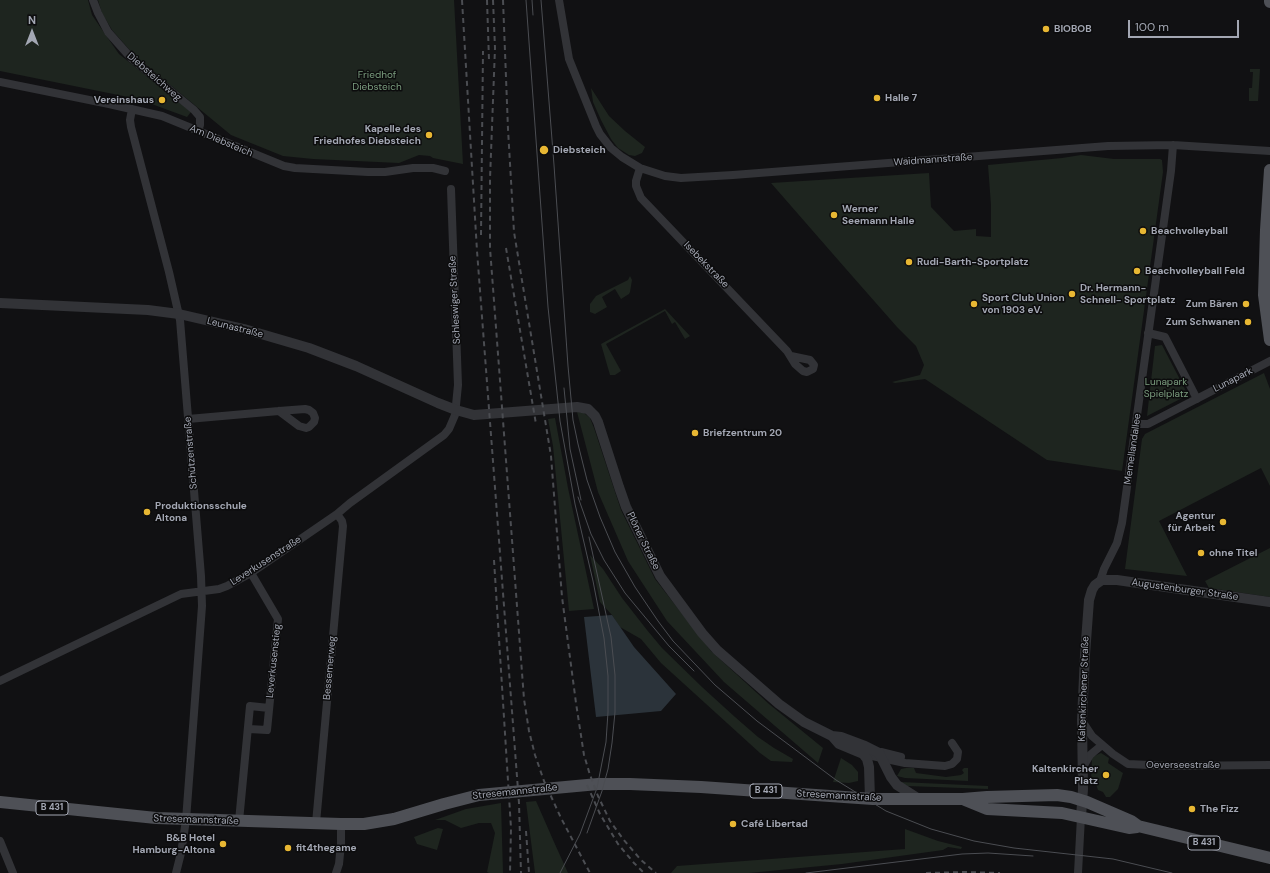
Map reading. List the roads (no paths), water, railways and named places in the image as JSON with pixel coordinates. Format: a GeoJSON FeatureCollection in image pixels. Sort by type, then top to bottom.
{"type":"FeatureCollection","features":[{"type":"Feature","properties":{"kind":"main road"},"geometry":{"type":"LineString","coordinates":[[1270,170],[1264,295],[1270,340]]}},
{"type":"Feature","properties":{"kind":"main road","name":"Stresemannstraße"},"geometry":{"type":"LineString","coordinates":[[0,802],[121,816],[186,820],[364,824],[394,819],[478,795],[598,784],[637,784],[715,788],[870,799],[963,799],[987,797],[1057,796],[1082,800],[1131,821],[1138,826],[1270,858]]}},
{"type":"Feature","properties":{"kind":"main road","name":"Stresemannstraße"},"geometry":{"type":"LineString","coordinates":[[963,799],[987,810],[1062,813],[1129,828],[1138,826]]}},
{"type":"Feature","properties":{"kind":"street","name":"Diebsteichweg"},"geometry":{"type":"LineString","coordinates":[[93,0],[108,32],[132,59],[194,110],[200,117],[198,131]]}},
{"type":"Feature","properties":{"kind":"street","name":"Waidmannstraße"},"geometry":{"type":"LineString","coordinates":[[559,0],[569,59],[596,126],[607,143],[622,158],[640,168],[665,176],[688,178],[1095,147],[1174,145],[1270,151]]}},
{"type":"Feature","properties":{"kind":"street","name":"Am Diebsteich"},"geometry":{"type":"LineString","coordinates":[[0,82],[162,116],[274,162],[295,168],[385,172],[413,168],[434,168],[445,171]]}},
{"type":"Feature","properties":{"kind":"street","name":"Schützenstraße"},"geometry":{"type":"LineString","coordinates":[[132,109],[130,120],[131,127],[179,314],[202,591],[186,820],[181,853],[176,873]]}},
{"type":"Feature","properties":{"kind":"street","name":"Memellandallee"},"geometry":{"type":"LineString","coordinates":[[1100,582],[1104,569],[1117,543],[1122,523],[1174,145]]}},
{"type":"Feature","properties":{"kind":"street","name":"Isebekstraße"},"geometry":{"type":"LineString","coordinates":[[640,168],[636,180],[636,186],[641,198],[712,271],[791,356]]}},
{"type":"Feature","properties":{"kind":"street","name":"Schleswiger Straße"},"geometry":{"type":"LineString","coordinates":[[451,189],[458,385],[456,410]]}},
{"type":"Feature","properties":{"kind":"street","name":"Leunastraße"},"geometry":{"type":"LineString","coordinates":[[0,303],[148,310],[179,314],[244,329],[310,348],[356,366],[456,410]]}},
{"type":"Feature","properties":{"kind":"street"},"geometry":{"type":"LineString","coordinates":[[1148,333],[1165,337],[1197,399]]}},
{"type":"Feature","properties":{"kind":"street","name":"Lunapark"},"geometry":{"type":"LineString","coordinates":[[1136,424],[1148,424],[1270,361]]}},
{"type":"Feature","properties":{"kind":"street","name":"Plöner Straße"},"geometry":{"type":"LineString","coordinates":[[456,410],[480,415],[577,407],[588,409],[592,412],[598,422],[626,507],[660,576],[702,633],[717,650],[779,704],[804,722],[832,736],[841,737],[865,746],[879,756],[888,754],[917,763]]}},
{"type":"Feature","properties":{"kind":"street","name":"Leverkusenstraße"},"geometry":{"type":"LineString","coordinates":[[0,682],[181,594],[219,589],[251,573],[337,514],[444,435],[453,422],[456,410]]}},
{"type":"Feature","properties":{"kind":"street"},"geometry":{"type":"LineString","coordinates":[[188,419],[279,411]]}},
{"type":"Feature","properties":{"kind":"street","name":"Bessemerweg"},"geometry":{"type":"LineString","coordinates":[[316,824],[343,526],[342,521],[337,514]]}},
{"type":"Feature","properties":{"kind":"street","name":"Leverkusenstieg"},"geometry":{"type":"LineString","coordinates":[[249,729],[267,730],[278,619],[251,573]]}},
{"type":"Feature","properties":{"kind":"street","name":"Augustenburger Straße"},"geometry":{"type":"LineString","coordinates":[[1100,582],[1105,580],[1122,581],[1270,602]]}},
{"type":"Feature","properties":{"kind":"street","name":"Kaltenkirchener Straße"},"geometry":{"type":"LineString","coordinates":[[1081,817],[1083,767],[1082,720],[1089,600],[1095,585],[1100,582]]}},
{"type":"Feature","properties":{"kind":"street","name":"Leverkusenstieg"},"geometry":{"type":"LineString","coordinates":[[239,821],[250,706],[269,708]]}},
{"type":"Feature","properties":{"kind":"street","name":"Oeverseestraße"},"geometry":{"type":"LineString","coordinates":[[1082,720],[1088,731],[1102,745],[1125,763],[1132,765],[1270,765]]}},
{"type":"Feature","properties":{"kind":"street","name":"Plöner Straße"},"geometry":{"type":"LineString","coordinates":[[832,736],[839,744],[863,754],[879,756],[905,763],[940,766],[952,764],[956,758],[958,752],[952,743]]}},
{"type":"Feature","properties":{"kind":"street"},"geometry":{"type":"LineString","coordinates":[[1083,767],[1090,755],[1102,745]]}},
{"type":"Feature","properties":{"kind":"street"},"geometry":{"type":"LineString","coordinates":[[863,754],[870,767],[870,799]]}},
{"type":"Feature","properties":{"kind":"street"},"geometry":{"type":"LineString","coordinates":[[870,767],[879,756],[897,785],[919,799]]}},
{"type":"Feature","properties":{"kind":"street"},"geometry":{"type":"LineString","coordinates":[[891,776],[895,767],[905,763]]}},
{"type":"Feature","properties":{"kind":"street"},"geometry":{"type":"LineString","coordinates":[[1078,873],[1081,817]]}},
{"type":"Feature","properties":{"kind":"street"},"geometry":{"type":"LineString","coordinates":[[336,873],[339,864],[341,824]]}},
{"type":"Feature","properties":{"kind":"street"},"geometry":{"type":"LineString","coordinates":[[0,841],[13,873]]}},
{"type":"Feature","properties":{"kind":"tram line"},"geometry":{"type":"LineString","coordinates":[[526,0],[548,307],[560,421],[575,504],[593,581],[604,638],[608,676],[606,742],[597,788],[580,834],[560,873]]}},
{"type":"Feature","properties":{"kind":"tram line"},"geometry":{"type":"LineString","coordinates":[[532,0],[533,15]]}},
{"type":"Feature","properties":{"kind":"tram line"},"geometry":{"type":"LineString","coordinates":[[541,0],[573,420],[587,480],[600,517],[615,552],[635,587],[658,621],[673,641],[715,685],[757,721],[836,780],[886,811],[931,829],[974,841],[1014,848],[1113,859],[1172,873]]}},
{"type":"Feature","properties":{"kind":"tram line"},"geometry":{"type":"LineString","coordinates":[[564,388],[570,449],[581,500]]}},
{"type":"Feature","properties":{"kind":"tram line"},"geometry":{"type":"LineString","coordinates":[[578,497],[591,534],[604,560],[625,593],[669,646],[694,671]]}},
{"type":"Feature","properties":{"kind":"tram line"},"geometry":{"type":"LineString","coordinates":[[587,833],[608,769],[615,712],[615,675],[611,637],[589,537]]}},
{"type":"Feature","properties":{"kind":"tram line"},"geometry":{"type":"LineString","coordinates":[[806,873],[962,854],[988,853],[1033,856]]}},
{"type":"Feature","properties":{"kind":"railway"},"geometry":{"type":"LineString","coordinates":[[462,0],[477,251],[519,803],[521,873]]}},
{"type":"Feature","properties":{"kind":"railway"},"geometry":{"type":"LineString","coordinates":[[487,0],[489,60]]}},
{"type":"Feature","properties":{"kind":"railway"},"geometry":{"type":"LineString","coordinates":[[493,0],[495,48],[490,179],[490,248],[524,699],[529,731],[544,781],[561,818],[590,873]]}},
{"type":"Feature","properties":{"kind":"railway"},"geometry":{"type":"LineString","coordinates":[[503,0],[514,232],[551,456],[562,597],[584,755],[598,796],[610,821],[641,860],[656,873]]}},
{"type":"Feature","properties":{"kind":"railway"},"geometry":{"type":"LineString","coordinates":[[481,235],[483,51]]}},
{"type":"Feature","properties":{"kind":"railway"},"geometry":{"type":"LineString","coordinates":[[506,248],[536,424]]}},
{"type":"Feature","properties":{"kind":"railway"},"geometry":{"type":"LineString","coordinates":[[494,560],[511,828],[510,873]]}},
{"type":"Feature","properties":{"kind":"railway"},"geometry":{"type":"LineString","coordinates":[[587,785],[600,814],[618,844],[644,873]]}},
{"type":"Feature","properties":{"kind":"railway"},"geometry":{"type":"LineString","coordinates":[[526,831],[529,873]]}},
{"type":"Feature","properties":{"kind":"railway"},"geometry":{"type":"LineString","coordinates":[[926,873],[1000,873]]}},
{"type":"Feature","properties":{"kind":"place","name":"BIOBOB"},"geometry":{"type":"Point","coordinates":[1046,29]}},
{"type":"Feature","properties":{"kind":"place","name":"Halle 7"},"geometry":{"type":"Point","coordinates":[877,98]}},
{"type":"Feature","properties":{"kind":"place","name":"Vereinshaus"},"geometry":{"type":"Point","coordinates":[162,100]}},
{"type":"Feature","properties":{"kind":"place","name":"Kapelle des Friedhofes Diebsteich"},"geometry":{"type":"Point","coordinates":[429,135]}},
{"type":"Feature","properties":{"kind":"place","name":"Diebsteich"},"geometry":{"type":"Point","coordinates":[544,150]}},
{"type":"Feature","properties":{"kind":"place","name":"Werner Seemann Halle"},"geometry":{"type":"Point","coordinates":[834,215]}},
{"type":"Feature","properties":{"kind":"place","name":"Beachvolleyball"},"geometry":{"type":"Point","coordinates":[1143,231]}},
{"type":"Feature","properties":{"kind":"place","name":"Rudi-Barth-Sportplatz"},"geometry":{"type":"Point","coordinates":[909,262]}},
{"type":"Feature","properties":{"kind":"place","name":"Beachvolleyball Feld"},"geometry":{"type":"Point","coordinates":[1137,271]}},
{"type":"Feature","properties":{"kind":"place","name":"Dr. Hermann- Schnell- Sportplatz"},"geometry":{"type":"Point","coordinates":[1072,294]}},
{"type":"Feature","properties":{"kind":"place","name":"Sport Club Union von 1903 eV."},"geometry":{"type":"Point","coordinates":[974,304]}},
{"type":"Feature","properties":{"kind":"place","name":"Zum Bären"},"geometry":{"type":"Point","coordinates":[1246,304]}},
{"type":"Feature","properties":{"kind":"place","name":"Zum Schwanen"},"geometry":{"type":"Point","coordinates":[1248,322]}},
{"type":"Feature","properties":{"kind":"place","name":"Briefzentrum 20"},"geometry":{"type":"Point","coordinates":[695,433]}},
{"type":"Feature","properties":{"kind":"place","name":"Produktionsschule Altona"},"geometry":{"type":"Point","coordinates":[147,512]}},
{"type":"Feature","properties":{"kind":"place","name":"Agentur für Arbeit"},"geometry":{"type":"Point","coordinates":[1223,522]}},
{"type":"Feature","properties":{"kind":"place","name":"ohne Titel"},"geometry":{"type":"Point","coordinates":[1201,553]}},
{"type":"Feature","properties":{"kind":"place","name":"Kaltenkircher Platz"},"geometry":{"type":"Point","coordinates":[1106,775]}},
{"type":"Feature","properties":{"kind":"place","name":"The Fizz"},"geometry":{"type":"Point","coordinates":[1192,809]}},
{"type":"Feature","properties":{"kind":"place","name":"Café Libertad"},"geometry":{"type":"Point","coordinates":[733,824]}},
{"type":"Feature","properties":{"kind":"place","name":"B&B Hotel Hamburg-Altona"},"geometry":{"type":"Point","coordinates":[223,844]}},
{"type":"Feature","properties":{"kind":"place","name":"fit4thegame"},"geometry":{"type":"Point","coordinates":[288,848]}},
{"type":"Feature","properties":{"kind":"park label","name":"Friedhof Diebsteich"},"geometry":{"type":"Point","coordinates":[377,80]}},
{"type":"Feature","properties":{"kind":"park label","name":"Lunapark Spielplatz"},"geometry":{"type":"Point","coordinates":[1166,388]}}]}
